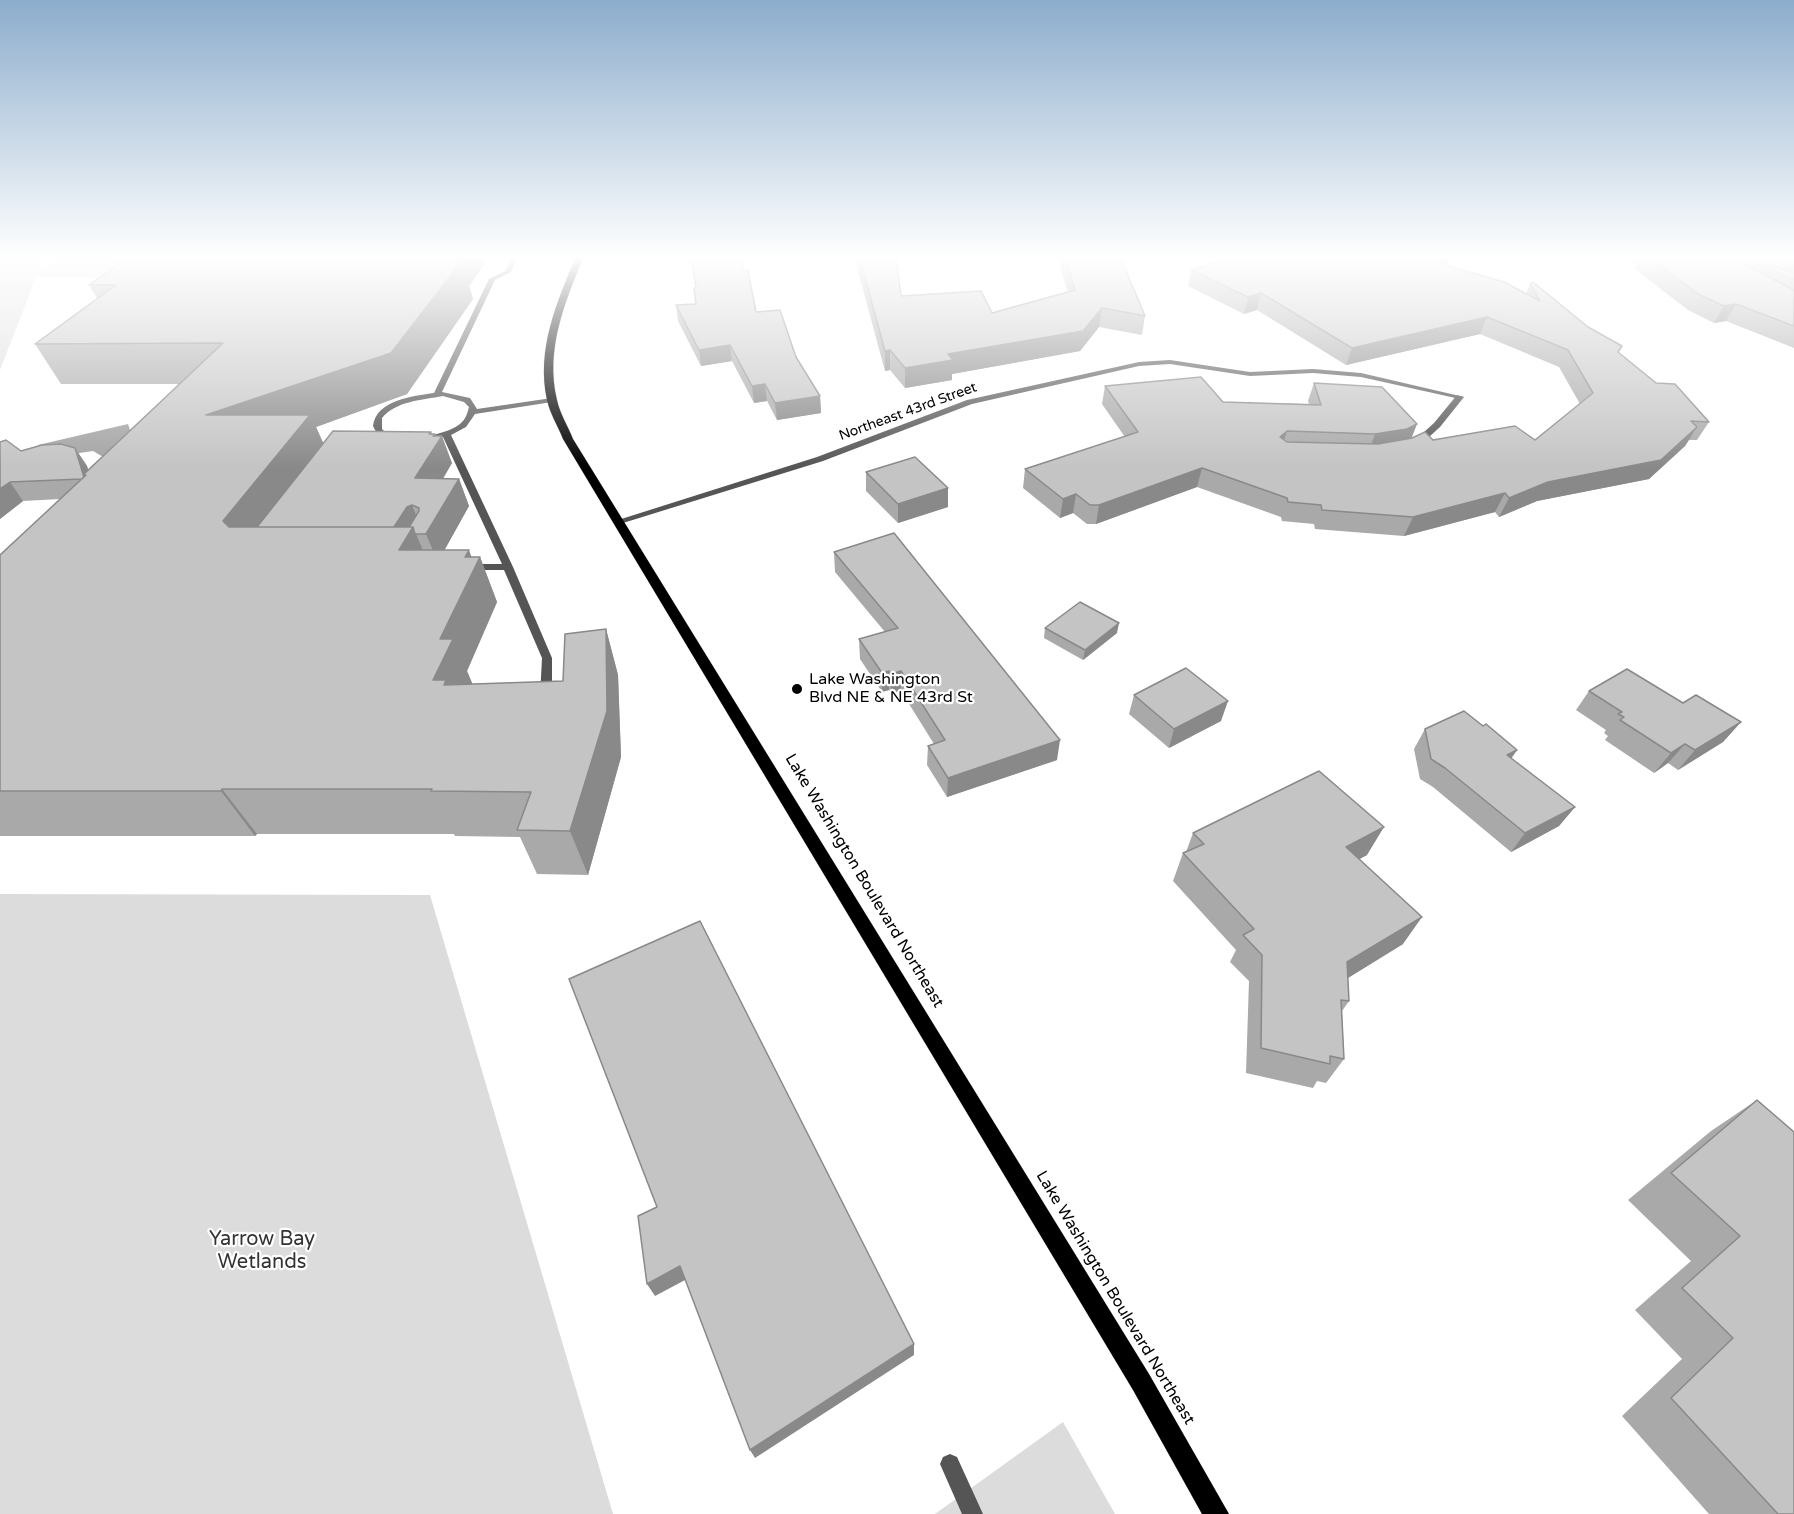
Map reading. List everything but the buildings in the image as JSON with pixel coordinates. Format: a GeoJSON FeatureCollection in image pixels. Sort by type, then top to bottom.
{"type":"FeatureCollection","features":[{"type":"Feature","properties":{"kind":"main road","name":"Lake Washington Boulevard Northeast"},"geometry":{"type":"LineString","coordinates":[[554,327],[548,357],[552,400],[568,439],[620,520],[1141,1382],[1216,1514]]}},
{"type":"Feature","properties":{"kind":"street"},"geometry":{"type":"LineString","coordinates":[[437,395],[471,327]]}},
{"type":"Feature","properties":{"kind":"street","name":"Northeast 43rd Street"},"geometry":{"type":"LineString","coordinates":[[620,520],[820,459],[970,402],[1139,364],[1170,362],[1250,374],[1313,371],[1361,375],[1460,397],[1437,425],[1410,449]]}},
{"type":"Feature","properties":{"kind":"street"},"geometry":{"type":"LineString","coordinates":[[437,395],[457,396],[467,400],[473,406],[473,412],[470,419],[446,434],[412,440],[376,435],[376,422],[386,410],[414,398],[437,395]]}},
{"type":"Feature","properties":{"kind":"street"},"geometry":{"type":"LineString","coordinates":[[473,412],[552,400]]}},
{"type":"Feature","properties":{"kind":"street"},"geometry":{"type":"LineString","coordinates":[[446,434],[508,567],[547,658],[546,704]]}},
{"type":"Feature","properties":{"kind":"street"},"geometry":{"type":"LineString","coordinates":[[463,567],[508,567]]}},
{"type":"Feature","properties":{"kind":"street"},"geometry":{"type":"LineString","coordinates":[[950,1464],[973,1514]]}},
{"type":"Feature","properties":{"kind":"green space"},"geometry":{"type":"Polygon","coordinates":[[[0,327],[17,327],[0,370],[0,327]]]}},
{"type":"Feature","properties":{"kind":"green space","name":"Yarrow Bay Wetlands"},"geometry":{"type":"Polygon","coordinates":[[[0,894],[430,895],[613,1514],[0,1514],[0,894]]]}},
{"type":"Feature","properties":{"kind":"green space"},"geometry":{"type":"Polygon","coordinates":[[[1063,1422],[1115,1514],[935,1514],[1063,1422]]]}},
{"type":"Feature","properties":{"kind":"shaded area"},"geometry":{"type":"Polygon","coordinates":[[[128,424],[136,448],[105,458],[93,451],[44,458],[38,445],[128,424]]]}},
{"type":"Feature","properties":{"kind":"place","name":"Lake Washington Blvd NE & NE 43rd St"},"geometry":{"type":"Point","coordinates":[797,689]}}]}
